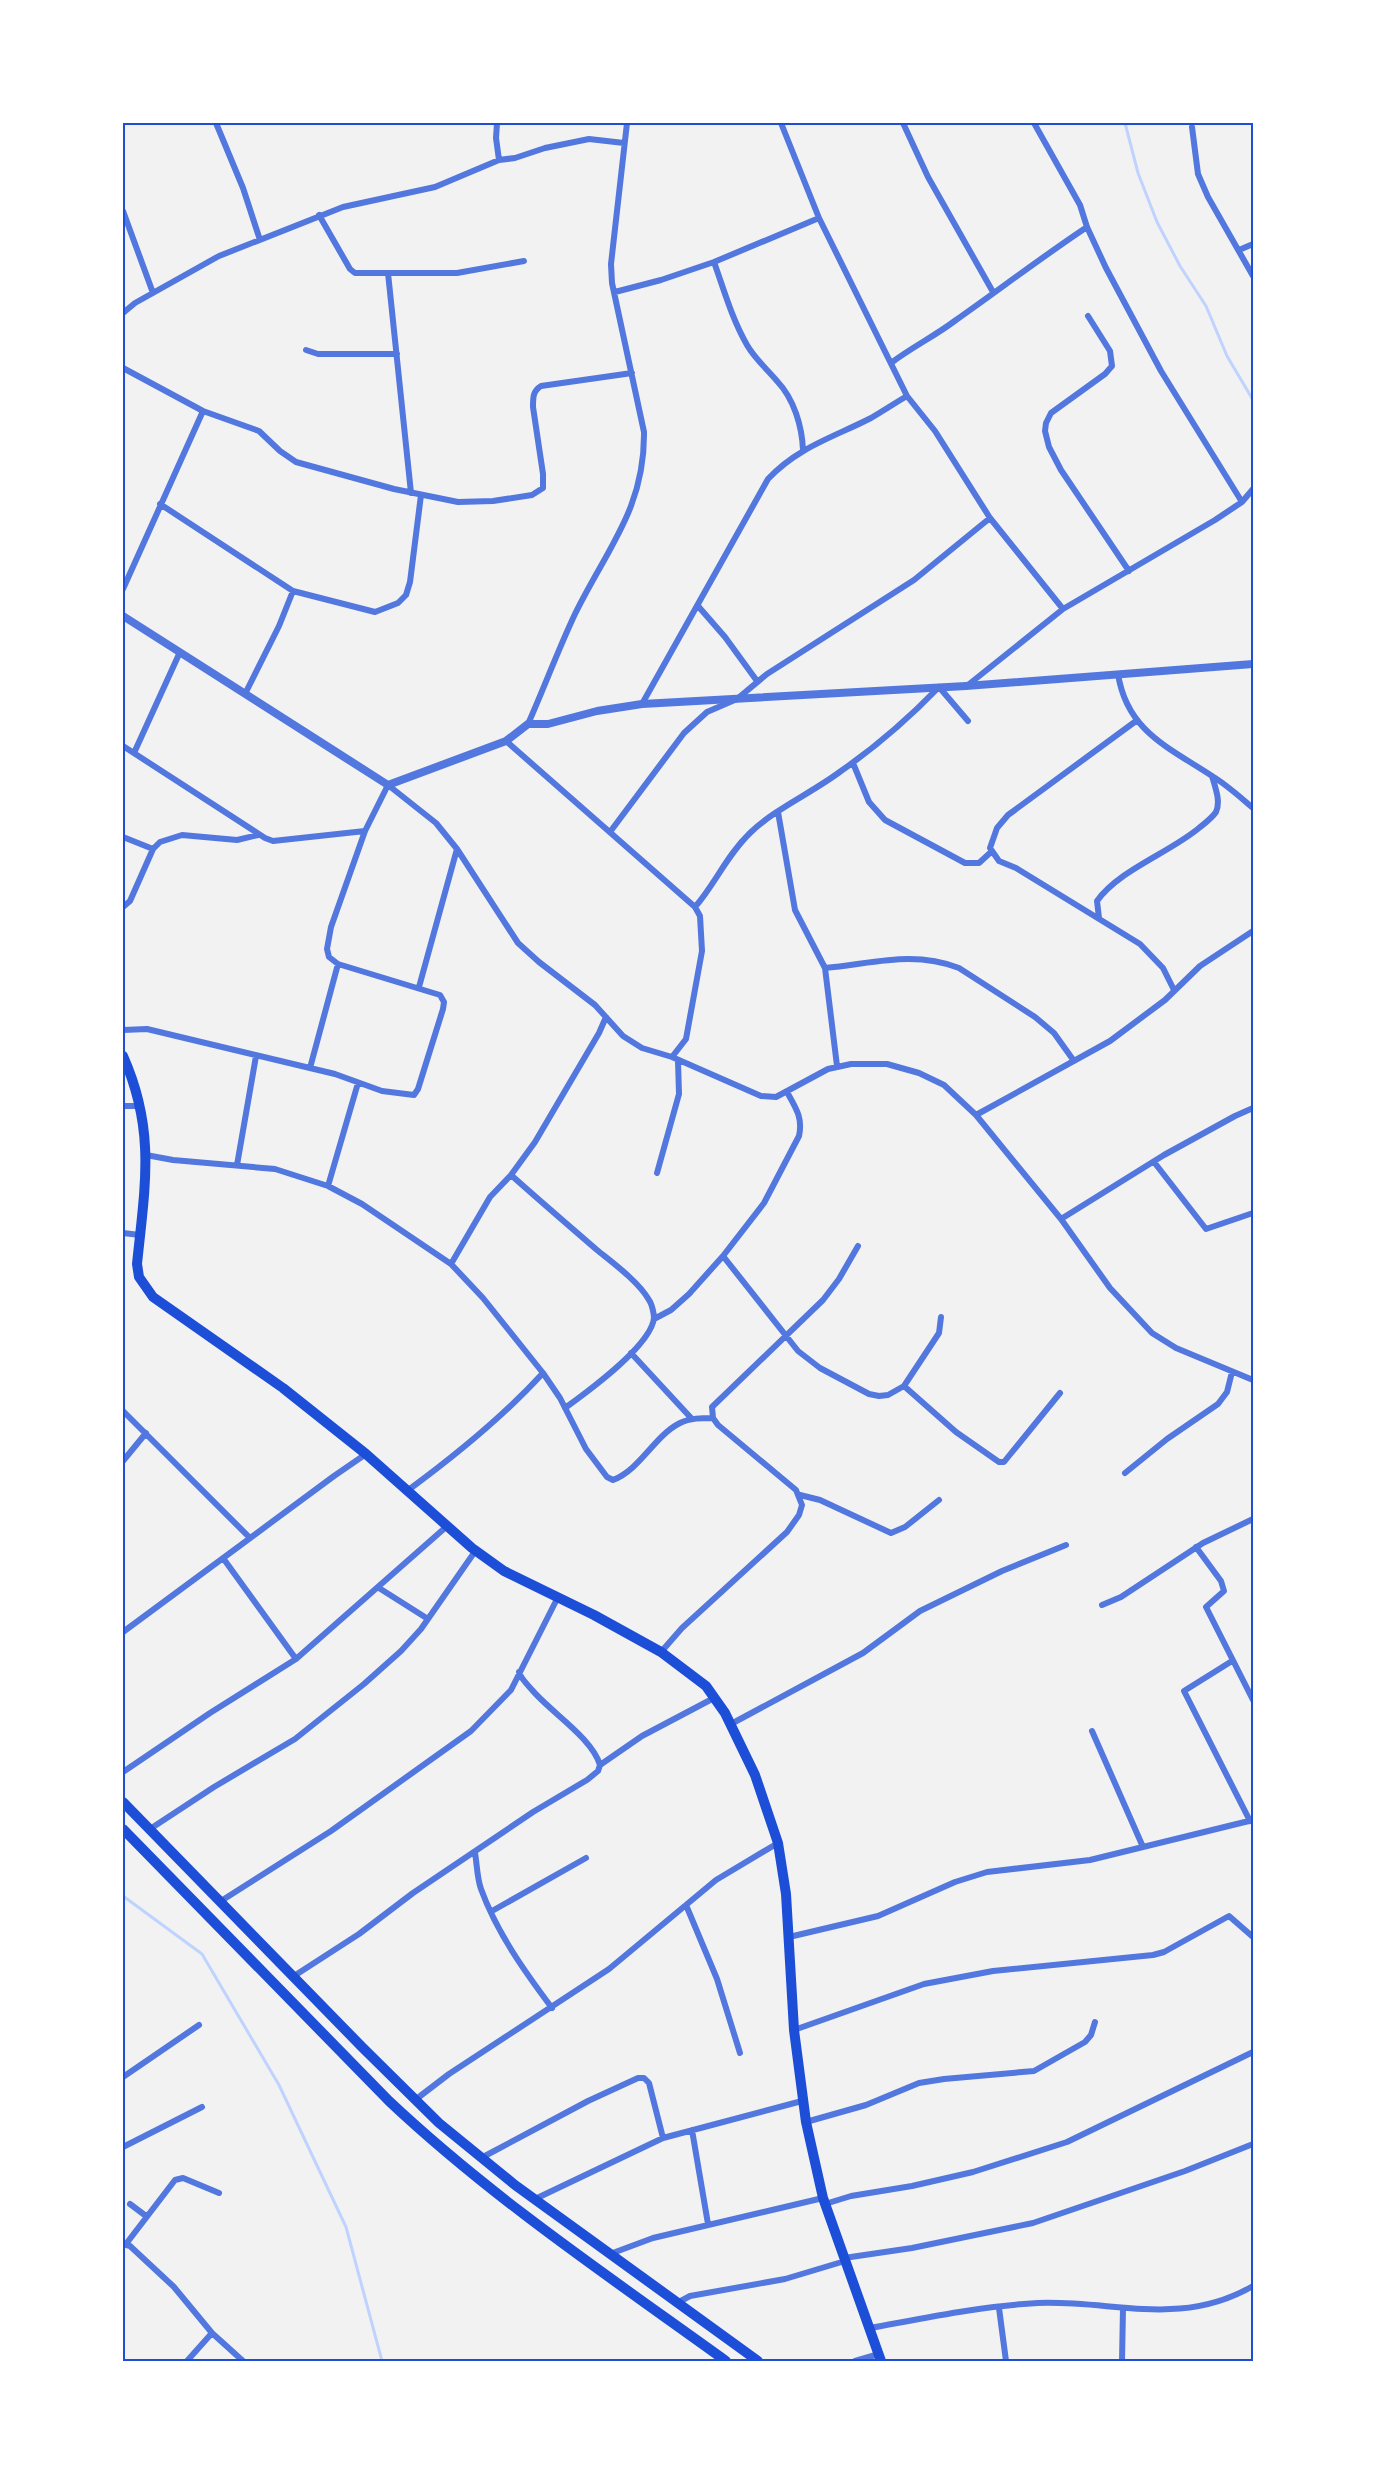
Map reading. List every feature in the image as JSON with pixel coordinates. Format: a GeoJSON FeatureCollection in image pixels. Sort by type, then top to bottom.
{"type":"FeatureCollection","features":[{"type":"Feature","properties":{"kind":"main road"},"geometry":{"type":"LineString","coordinates":[[123,1056],[135,1084],[146,1155],[137,1264],[139,1277],[153,1297],[283,1388],[366,1454],[446,1527],[504,1571],[661,1652],[706,1686],[731,1724],[755,1775],[778,1843],[789,1937],[794,2031],[802,2101],[824,2201],[880,2358]]}},
{"type":"Feature","properties":{"kind":"main road"},"geometry":{"type":"LineString","coordinates":[[123,1802],[416,2100],[481,2158],[758,2361]]}},
{"type":"Feature","properties":{"kind":"main road"},"geometry":{"type":"LineString","coordinates":[[123,1819],[132,1811]]}},
{"type":"Feature","properties":{"kind":"main road"},"geometry":{"type":"LineString","coordinates":[[123,1829],[426,2136],[503,2199],[726,2361]]}},
{"type":"Feature","properties":{"kind":"street"},"geometry":{"type":"LineString","coordinates":[[216,123],[243,188],[260,240]]}},
{"type":"Feature","properties":{"kind":"street"},"geometry":{"type":"LineString","coordinates":[[496,123],[499,160]]}},
{"type":"Feature","properties":{"kind":"street"},"geometry":{"type":"LineString","coordinates":[[123,1030],[147,1029],[310,1068],[400,1094],[416,1093],[444,1002],[440,995],[418,987],[338,964],[329,957],[328,938],[365,831],[388,785],[506,741],[528,724],[575,614],[624,526],[644,457],[644,432],[611,264],[627,123]]}},
{"type":"Feature","properties":{"kind":"street"},"geometry":{"type":"LineString","coordinates":[[781,123],[819,218],[907,396],[935,431],[990,518],[1064,609]]}},
{"type":"Feature","properties":{"kind":"street"},"geometry":{"type":"LineString","coordinates":[[903,123],[928,177],[993,292]]}},
{"type":"Feature","properties":{"kind":"street"},"geometry":{"type":"LineString","coordinates":[[1034,123],[1080,205],[1087,227],[1161,371],[1242,502]]}},
{"type":"Feature","properties":{"kind":"street"},"geometry":{"type":"LineString","coordinates":[[1192,127],[1201,182],[1227,233],[1253,276]]}},
{"type":"Feature","properties":{"kind":"street"},"geometry":{"type":"LineString","coordinates":[[123,313],[153,293],[219,256],[319,215],[343,207],[435,188],[499,160],[589,139],[624,143]]}},
{"type":"Feature","properties":{"kind":"street"},"geometry":{"type":"LineString","coordinates":[[123,211],[153,293]]}},
{"type":"Feature","properties":{"kind":"street"},"geometry":{"type":"LineString","coordinates":[[319,215],[354,273],[457,273],[524,261]]}},
{"type":"Feature","properties":{"kind":"street"},"geometry":{"type":"LineString","coordinates":[[615,292],[714,262],[819,218]]}},
{"type":"Feature","properties":{"kind":"street"},"geometry":{"type":"LineString","coordinates":[[891,363],[955,322],[993,292],[1087,227]]}},
{"type":"Feature","properties":{"kind":"street"},"geometry":{"type":"LineString","coordinates":[[1239,250],[1253,244]]}},
{"type":"Feature","properties":{"kind":"street"},"geometry":{"type":"LineString","coordinates":[[714,262],[738,327],[748,347],[780,383],[790,400],[802,429],[803,450]]}},
{"type":"Feature","properties":{"kind":"street"},"geometry":{"type":"LineString","coordinates":[[388,273],[411,493]]}},
{"type":"Feature","properties":{"kind":"street"},"geometry":{"type":"LineString","coordinates":[[1088,316],[1110,351],[1112,366],[1105,374],[1051,413],[1046,423],[1046,437],[1061,470],[1129,570]]}},
{"type":"Feature","properties":{"kind":"street"},"geometry":{"type":"LineString","coordinates":[[306,350],[318,354],[397,354]]}},
{"type":"Feature","properties":{"kind":"street"},"geometry":{"type":"LineString","coordinates":[[123,368],[204,411],[260,430],[280,451],[296,462],[411,493],[458,502],[493,501],[540,492],[543,488],[532,397],[536,389],[541,386],[632,373]]}},
{"type":"Feature","properties":{"kind":"street"},"geometry":{"type":"LineString","coordinates":[[642,704],[759,492],[781,466],[803,450],[872,418],[907,396]]}},
{"type":"Feature","properties":{"kind":"street"},"geometry":{"type":"LineString","coordinates":[[123,589],[204,411]]}},
{"type":"Feature","properties":{"kind":"street"},"geometry":{"type":"LineString","coordinates":[[966,686],[1064,609],[1242,502],[1253,489]]}},
{"type":"Feature","properties":{"kind":"street"},"geometry":{"type":"LineString","coordinates":[[160,504],[293,591],[375,612],[398,603],[406,595],[410,582],[421,495]]}},
{"type":"Feature","properties":{"kind":"street"},"geometry":{"type":"LineString","coordinates":[[610,832],[684,733],[707,712],[737,699],[757,681],[914,580],[990,518]]}},
{"type":"Feature","properties":{"kind":"street"},"geometry":{"type":"LineString","coordinates":[[246,692],[279,626],[293,591]]}},
{"type":"Feature","properties":{"kind":"street"},"geometry":{"type":"LineString","coordinates":[[698,606],[725,637],[757,681]]}},
{"type":"Feature","properties":{"kind":"street"},"geometry":{"type":"LineString","coordinates":[[123,616],[246,692],[388,785],[436,823],[457,849],[518,942],[539,962],[595,1005],[623,1036],[642,1048],[675,1059],[761,1096],[776,1097],[837,1066],[887,1064],[919,1073],[944,1085],[976,1115],[1061,1219],[1110,1288],[1152,1334],[1176,1348],[1253,1380]]}},
{"type":"Feature","properties":{"kind":"street"},"geometry":{"type":"LineString","coordinates":[[134,753],[180,652]]}},
{"type":"Feature","properties":{"kind":"street"},"geometry":{"type":"LineString","coordinates":[[528,724],[548,724],[597,711],[642,704],[966,686],[1253,664]]}},
{"type":"Feature","properties":{"kind":"street"},"geometry":{"type":"LineString","coordinates":[[1118,674],[1121,693],[1136,721],[1182,759],[1212,776],[1253,808]]}},
{"type":"Feature","properties":{"kind":"street"},"geometry":{"type":"LineString","coordinates":[[939,687],[968,722]]}},
{"type":"Feature","properties":{"kind":"street"},"geometry":{"type":"LineString","coordinates":[[694,907],[733,851],[750,833],[853,763],[907,720],[939,687]]}},
{"type":"Feature","properties":{"kind":"street"},"geometry":{"type":"LineString","coordinates":[[1136,721],[1008,815],[990,843],[991,852],[999,861],[1017,868],[1140,944],[1162,968],[1174,990]]}},
{"type":"Feature","properties":{"kind":"street"},"geometry":{"type":"LineString","coordinates":[[506,741],[694,907],[700,916],[702,951],[686,1039],[675,1059],[679,1094],[657,1173]]}},
{"type":"Feature","properties":{"kind":"street"},"geometry":{"type":"LineString","coordinates":[[123,746],[258,835],[273,841],[365,831]]}},
{"type":"Feature","properties":{"kind":"street"},"geometry":{"type":"LineString","coordinates":[[853,763],[869,802],[885,820],[965,863],[979,862],[991,852]]}},
{"type":"Feature","properties":{"kind":"street"},"geometry":{"type":"LineString","coordinates":[[1099,918],[1097,901],[1102,893],[1128,873],[1184,841],[1216,812],[1218,799],[1212,776]]}},
{"type":"Feature","properties":{"kind":"street"},"geometry":{"type":"LineString","coordinates":[[778,812],[795,910],[825,968],[837,1066]]}},
{"type":"Feature","properties":{"kind":"street"},"geometry":{"type":"LineString","coordinates":[[123,907],[129,901],[141,879],[153,849],[160,842],[182,835],[237,840],[258,835]]}},
{"type":"Feature","properties":{"kind":"street"},"geometry":{"type":"LineString","coordinates":[[123,837],[153,849]]}},
{"type":"Feature","properties":{"kind":"street"},"geometry":{"type":"LineString","coordinates":[[418,987],[435,935],[457,849]]}},
{"type":"Feature","properties":{"kind":"street"},"geometry":{"type":"LineString","coordinates":[[976,1115],[1110,1041],[1200,966],[1253,931]]}},
{"type":"Feature","properties":{"kind":"street"},"geometry":{"type":"LineString","coordinates":[[825,968],[889,958],[907,958],[948,964],[959,968],[1035,1017],[1054,1032],[1074,1061]]}},
{"type":"Feature","properties":{"kind":"street"},"geometry":{"type":"LineString","coordinates":[[310,1068],[338,964]]}},
{"type":"Feature","properties":{"kind":"street"},"geometry":{"type":"LineString","coordinates":[[451,1264],[490,1197],[511,1175],[536,1142],[606,1017]]}},
{"type":"Feature","properties":{"kind":"street"},"geometry":{"type":"LineString","coordinates":[[237,1166],[256,1056]]}},
{"type":"Feature","properties":{"kind":"street"},"geometry":{"type":"LineString","coordinates":[[328,1186],[358,1083]]}},
{"type":"Feature","properties":{"kind":"street"},"geometry":{"type":"LineString","coordinates":[[565,1408],[596,1385],[631,1353],[654,1319],[671,1310],[689,1294],[723,1256],[764,1203],[799,1136],[801,1117],[788,1092]]}},
{"type":"Feature","properties":{"kind":"street"},"geometry":{"type":"LineString","coordinates":[[123,1106],[140,1106]]}},
{"type":"Feature","properties":{"kind":"street"},"geometry":{"type":"LineString","coordinates":[[1061,1219],[1154,1162],[1253,1108]]}},
{"type":"Feature","properties":{"kind":"street"},"geometry":{"type":"LineString","coordinates":[[146,1155],[173,1160],[275,1169],[328,1186],[362,1204],[451,1264],[483,1298],[543,1373],[565,1408],[586,1449],[607,1477],[613,1480],[634,1466],[669,1430],[683,1421],[713,1418]]}},
{"type":"Feature","properties":{"kind":"street"},"geometry":{"type":"LineString","coordinates":[[1154,1162],[1206,1229],[1253,1213]]}},
{"type":"Feature","properties":{"kind":"street"},"geometry":{"type":"LineString","coordinates":[[511,1175],[626,1274],[650,1300],[654,1319]]}},
{"type":"Feature","properties":{"kind":"street"},"geometry":{"type":"LineString","coordinates":[[123,1233],[140,1235]]}},
{"type":"Feature","properties":{"kind":"street"},"geometry":{"type":"LineString","coordinates":[[661,1652],[682,1628],[787,1532],[799,1515],[802,1505],[800,1495],[790,1482],[730,1435],[713,1418],[712,1407],[823,1300],[839,1279],[858,1246]]}},
{"type":"Feature","properties":{"kind":"street"},"geometry":{"type":"LineString","coordinates":[[723,1256],[798,1351],[820,1368],[860,1391],[879,1396],[904,1386],[939,1333],[941,1317]]}},
{"type":"Feature","properties":{"kind":"street"},"geometry":{"type":"LineString","coordinates":[[631,1353],[692,1419]]}},
{"type":"Feature","properties":{"kind":"street"},"geometry":{"type":"LineString","coordinates":[[1125,1473],[1167,1439],[1218,1404],[1227,1392],[1232,1372]]}},
{"type":"Feature","properties":{"kind":"street"},"geometry":{"type":"LineString","coordinates":[[407,1491],[459,1453],[519,1399],[543,1373]]}},
{"type":"Feature","properties":{"kind":"street"},"geometry":{"type":"LineString","coordinates":[[904,1386],[956,1432],[999,1462],[1004,1462],[1060,1393]]}},
{"type":"Feature","properties":{"kind":"street"},"geometry":{"type":"LineString","coordinates":[[123,1411],[250,1538]]}},
{"type":"Feature","properties":{"kind":"street"},"geometry":{"type":"LineString","coordinates":[[123,1461],[146,1433]]}},
{"type":"Feature","properties":{"kind":"street"},"geometry":{"type":"LineString","coordinates":[[123,1632],[366,1454]]}},
{"type":"Feature","properties":{"kind":"street"},"geometry":{"type":"LineString","coordinates":[[800,1495],[829,1504],[891,1533],[905,1527],[939,1500]]}},
{"type":"Feature","properties":{"kind":"street"},"geometry":{"type":"LineString","coordinates":[[1102,1605],[1121,1597],[1196,1547],[1253,1519]]}},
{"type":"Feature","properties":{"kind":"street"},"geometry":{"type":"LineString","coordinates":[[123,1773],[210,1713],[296,1659],[446,1527]]}},
{"type":"Feature","properties":{"kind":"street"},"geometry":{"type":"LineString","coordinates":[[731,1724],[863,1653],[920,1611],[1002,1571],[1066,1545]]}},
{"type":"Feature","properties":{"kind":"street"},"geometry":{"type":"LineString","coordinates":[[1196,1547],[1224,1588],[1222,1594],[1206,1607],[1253,1700]]}},
{"type":"Feature","properties":{"kind":"street"},"geometry":{"type":"LineString","coordinates":[[150,1829],[309,1729],[401,1651],[428,1619],[476,1550]]}},
{"type":"Feature","properties":{"kind":"street"},"geometry":{"type":"LineString","coordinates":[[223,1557],[296,1659]]}},
{"type":"Feature","properties":{"kind":"street"},"geometry":{"type":"LineString","coordinates":[[379,1587],[428,1619]]}},
{"type":"Feature","properties":{"kind":"street"},"geometry":{"type":"LineString","coordinates":[[221,1901],[331,1832],[471,1731],[511,1690],[558,1598]]}},
{"type":"Feature","properties":{"kind":"street"},"geometry":{"type":"LineString","coordinates":[[789,1937],[878,1916],[955,1882],[987,1872],[1063,1865],[1252,1820],[1184,1691],[1232,1661]]}},
{"type":"Feature","properties":{"kind":"street"},"geometry":{"type":"LineString","coordinates":[[294,1976],[359,1934],[413,1893],[533,1812],[598,1772],[600,1765],[598,1757],[537,1696],[520,1676],[519,1671]]}},
{"type":"Feature","properties":{"kind":"street"},"geometry":{"type":"LineString","coordinates":[[600,1765],[642,1736],[714,1698]]}},
{"type":"Feature","properties":{"kind":"street"},"geometry":{"type":"LineString","coordinates":[[1092,1731],[1143,1847]]}},
{"type":"Feature","properties":{"kind":"street"},"geometry":{"type":"LineString","coordinates":[[416,2100],[449,2074],[609,1969],[716,1880],[778,1843]]}},
{"type":"Feature","properties":{"kind":"street"},"geometry":{"type":"LineString","coordinates":[[475,1853],[480,1888],[525,1972],[552,2008]]}},
{"type":"Feature","properties":{"kind":"street"},"geometry":{"type":"LineString","coordinates":[[492,1911],[586,1858]]}},
{"type":"Feature","properties":{"kind":"street"},"geometry":{"type":"LineString","coordinates":[[686,1905],[710,1960],[740,2053]]}},
{"type":"Feature","properties":{"kind":"street"},"geometry":{"type":"LineString","coordinates":[[794,2031],[924,1984],[993,1971],[1153,1955],[1164,1952],[1229,1916],[1253,1937]]}},
{"type":"Feature","properties":{"kind":"street"},"geometry":{"type":"LineString","coordinates":[[806,2122],[866,2105],[920,2083],[1034,2071],[1085,2042],[1091,2035],[1095,2022]]}},
{"type":"Feature","properties":{"kind":"street"},"geometry":{"type":"LineString","coordinates":[[123,2077],[199,2025]]}},
{"type":"Feature","properties":{"kind":"street"},"geometry":{"type":"LineString","coordinates":[[610,2254],[652,2238],[708,2224],[912,2186],[973,2172],[1067,2142],[1253,2052]]}},
{"type":"Feature","properties":{"kind":"street"},"geometry":{"type":"LineString","coordinates":[[481,2158],[588,2101],[638,2078],[644,2078],[649,2083],[663,2138]]}},
{"type":"Feature","properties":{"kind":"street"},"geometry":{"type":"LineString","coordinates":[[535,2199],[663,2138],[802,2101]]}},
{"type":"Feature","properties":{"kind":"street"},"geometry":{"type":"LineString","coordinates":[[123,2147],[202,2107]]}},
{"type":"Feature","properties":{"kind":"street"},"geometry":{"type":"LineString","coordinates":[[692,2130],[708,2224]]}},
{"type":"Feature","properties":{"kind":"street"},"geometry":{"type":"LineString","coordinates":[[677,2302],[690,2296],[785,2279],[845,2259],[1033,2223],[1185,2171],[1253,2144]]}},
{"type":"Feature","properties":{"kind":"street"},"geometry":{"type":"LineString","coordinates":[[219,2193],[183,2178],[172,2181],[124,2244],[174,2287],[212,2333],[243,2361]]}},
{"type":"Feature","properties":{"kind":"street"},"geometry":{"type":"LineString","coordinates":[[130,2204],[146,2216]]}},
{"type":"Feature","properties":{"kind":"street"},"geometry":{"type":"LineString","coordinates":[[870,2328],[951,2313],[1036,2304],[1076,2303],[1153,2311],[1182,2310],[1209,2304],[1253,2286]]}},
{"type":"Feature","properties":{"kind":"street"},"geometry":{"type":"LineString","coordinates":[[999,2308],[1006,2361]]}},
{"type":"Feature","properties":{"kind":"street"},"geometry":{"type":"LineString","coordinates":[[1122,2361],[1123,2308]]}},
{"type":"Feature","properties":{"kind":"street"},"geometry":{"type":"LineString","coordinates":[[187,2361],[212,2333]]}},
{"type":"Feature","properties":{"kind":"street"},"geometry":{"type":"LineString","coordinates":[[855,2361],[880,2358]]}},
{"type":"Feature","properties":{"kind":"waterway"},"geometry":{"type":"LineString","coordinates":[[1125,123],[1138,173],[1157,222],[1180,266],[1206,306],[1227,356],[1253,400]]}},
{"type":"Feature","properties":{"kind":"waterway"},"geometry":{"type":"LineString","coordinates":[[123,1896],[202,1954],[279,2085],[346,2227],[382,2361]]}}]}
